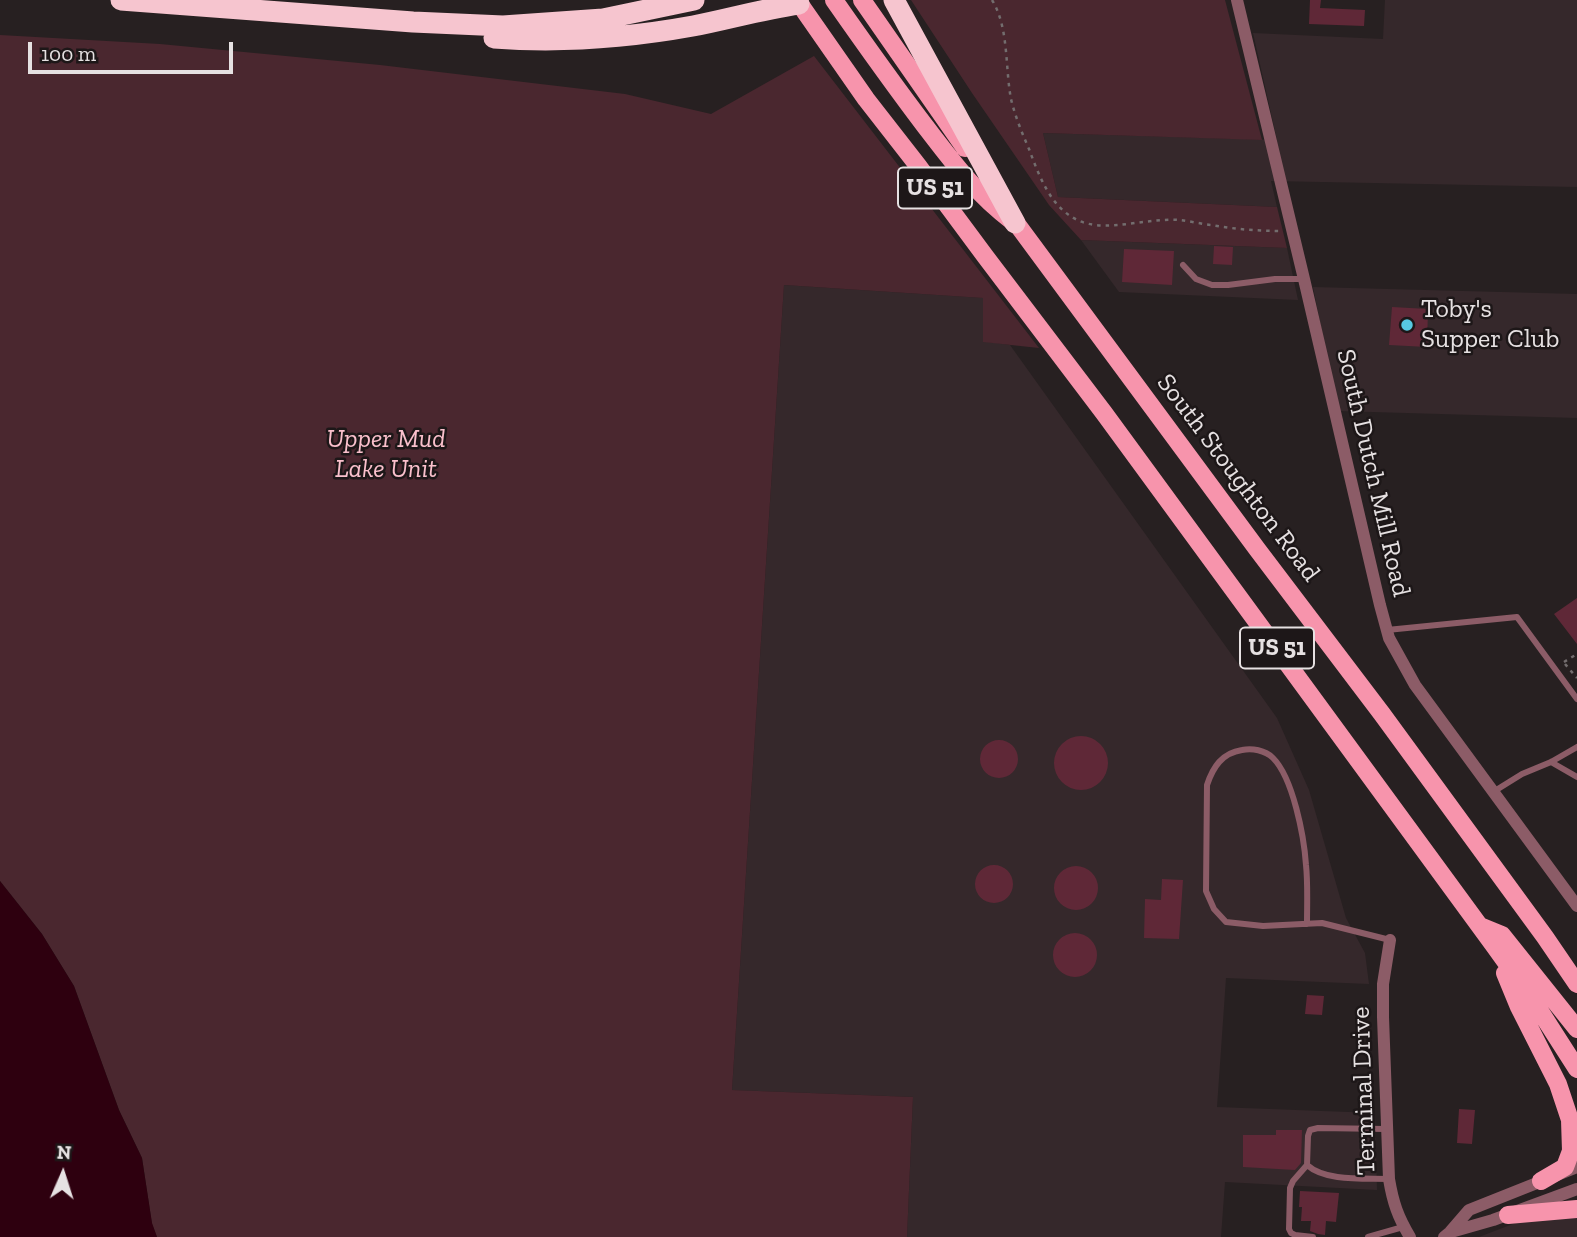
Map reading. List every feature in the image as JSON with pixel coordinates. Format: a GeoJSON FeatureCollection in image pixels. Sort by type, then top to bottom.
{"type":"FeatureCollection","features":[{"type":"Feature","properties":{"kind":"highway"},"geometry":{"type":"LineString","coordinates":[[121,0],[413,22],[503,26],[603,19],[694,0]]}},
{"type":"Feature","properties":{"kind":"highway"},"geometry":{"type":"LineString","coordinates":[[894,0],[1015,223]]}},
{"type":"Feature","properties":{"kind":"highway"},"geometry":{"type":"LineString","coordinates":[[413,22],[495,38],[592,39],[633,36],[695,26],[798,2]]}},
{"type":"Feature","properties":{"kind":"main road"},"geometry":{"type":"LineString","coordinates":[[834,0],[881,68],[961,172],[991,205],[1015,223]]}},
{"type":"Feature","properties":{"kind":"main road","name":"South Stoughton Road"},"geometry":{"type":"LineString","coordinates":[[862,0],[1015,223],[1382,713],[1577,984]]}},
{"type":"Feature","properties":{"kind":"main road","name":"US 51"},"geometry":{"type":"LineString","coordinates":[[798,2],[866,100],[1104,413],[1480,926],[1531,997],[1577,1069]]}},
{"type":"Feature","properties":{"kind":"main road"},"geometry":{"type":"LineString","coordinates":[[1480,926],[1502,935],[1577,1029]]}},
{"type":"Feature","properties":{"kind":"main road"},"geometry":{"type":"LineString","coordinates":[[1495,947],[1519,1007],[1558,1084],[1570,1120],[1571,1151],[1565,1167],[1541,1181]]}},
{"type":"Feature","properties":{"kind":"main road"},"geometry":{"type":"LineString","coordinates":[[1508,1214],[1577,1209]]}},
{"type":"Feature","properties":{"kind":"street","name":"South Dutch Mill Road"},"geometry":{"type":"LineString","coordinates":[[1237,0],[1389,638],[1415,685],[1577,906]]}},
{"type":"Feature","properties":{"kind":"street","name":"Terminal Drive"},"geometry":{"type":"LineString","coordinates":[[1390,940],[1383,984],[1389,1179],[1397,1214],[1407,1232]]}},
{"type":"Feature","properties":{"kind":"street"},"geometry":{"type":"LineString","coordinates":[[1447,1235],[1469,1210],[1577,1167]]}},
{"type":"Feature","properties":{"kind":"street"},"geometry":{"type":"LineString","coordinates":[[1447,1235],[1577,1189]]}},
{"type":"Feature","properties":{"kind":"lane"},"geometry":{"type":"LineString","coordinates":[[1183,265],[1196,279],[1212,285],[1304,279]]}},
{"type":"Feature","properties":{"kind":"lane"},"geometry":{"type":"LineString","coordinates":[[1387,630],[1517,617],[1577,699]]}},
{"type":"Feature","properties":{"kind":"lane"},"geometry":{"type":"LineString","coordinates":[[1493,792],[1522,774],[1577,747]]}},
{"type":"Feature","properties":{"kind":"lane"},"geometry":{"type":"LineString","coordinates":[[1307,924],[1306,864],[1301,830],[1282,770],[1271,756],[1261,751],[1247,749],[1232,752],[1220,760],[1207,785],[1206,891],[1214,909],[1226,922],[1263,926],[1307,924],[1322,923],[1390,940]]}},
{"type":"Feature","properties":{"kind":"lane"},"geometry":{"type":"LineString","coordinates":[[1551,762],[1577,777]]}},
{"type":"Feature","properties":{"kind":"lane"},"geometry":{"type":"LineString","coordinates":[[1313,1237],[1295,1236],[1289,1228],[1290,1188],[1307,1165],[1310,1130],[1387,1129]]}},
{"type":"Feature","properties":{"kind":"lane"},"geometry":{"type":"LineString","coordinates":[[1307,1165],[1329,1176],[1389,1179]]}},
{"type":"Feature","properties":{"kind":"lane"},"geometry":{"type":"LineString","coordinates":[[1368,1237],[1407,1232]]}},
{"type":"Feature","properties":{"kind":"path"},"geometry":{"type":"LineString","coordinates":[[992,0],[1002,24],[1017,119],[1046,191],[1066,213],[1080,222],[1095,225],[1180,220],[1255,231],[1292,230]]}},
{"type":"Feature","properties":{"kind":"path"},"geometry":{"type":"LineString","coordinates":[[1577,654],[1564,663],[1577,678]]}},
{"type":"Feature","properties":{"kind":"shaded area"},"geometry":{"type":"Polygon","coordinates":[[[1385,0],[1577,0],[1577,187],[1271,181],[1277,207],[1058,197],[1043,133],[1277,140],[1253,33],[1383,39],[1385,0]]]}},
{"type":"Feature","properties":{"kind":"shaded area"},"geometry":{"type":"Polygon","coordinates":[[[1081,240],[1287,248],[1298,300],[1119,292],[1081,240]]]}},
{"type":"Feature","properties":{"kind":"shaded area"},"geometry":{"type":"Polygon","coordinates":[[[784,285],[984,298],[983,341],[1010,345],[1277,718],[1309,790],[1346,918],[1365,953],[1369,984],[1226,978],[1217,1107],[1375,1113],[1377,1190],[1225,1182],[1221,1237],[907,1237],[913,1097],[732,1090],[784,285]]]}},
{"type":"Feature","properties":{"kind":"shaded area"},"geometry":{"type":"Polygon","coordinates":[[[1313,287],[1577,294],[1577,418],[1338,411],[1313,287]]]}},
{"type":"Feature","properties":{"kind":"shaded area"},"geometry":{"type":"Polygon","coordinates":[[[0,881],[42,934],[74,986],[119,1110],[142,1158],[152,1223],[157,1237],[0,1237],[0,881]]]}},
{"type":"Feature","properties":{"kind":"shaded area"},"geometry":{"type":"Polygon","coordinates":[[[1577,1213],[1577,1237],[1479,1237],[1518,1222],[1577,1213]]]}},
{"type":"Feature","properties":{"kind":"green space"},"geometry":{"type":"Polygon","coordinates":[[[911,0],[1225,0],[1262,140],[1043,133],[1058,197],[1277,207],[1287,248],[1081,240],[1049,205],[911,0]]]}},
{"type":"Feature","properties":{"kind":"green space","name":"Upper Mud Lake Unit"},"geometry":{"type":"Polygon","coordinates":[[[0,35],[160,44],[380,65],[625,94],[711,114],[814,56],[1039,348],[983,342],[983,298],[784,285],[732,1090],[913,1097],[907,1237],[157,1237],[152,1224],[142,1158],[119,1110],[74,986],[42,934],[0,881],[0,35]]]}},
{"type":"Feature","properties":{"kind":"building"},"geometry":{"type":"Polygon","coordinates":[[[1310,0],[1321,0],[1320,8],[1365,10],[1364,26],[1309,24],[1310,0]]]}},
{"type":"Feature","properties":{"kind":"building"},"geometry":{"type":"Polygon","coordinates":[[[1214,246],[1233,247],[1232,265],[1213,264],[1214,246]]]}},
{"type":"Feature","properties":{"kind":"building"},"geometry":{"type":"Polygon","coordinates":[[[1124,249],[1174,251],[1172,285],[1122,282],[1124,249]]]}},
{"type":"Feature","properties":{"kind":"building","name":"Toby's Supper Club"},"geometry":{"type":"Polygon","coordinates":[[[1392,307],[1428,309],[1427,347],[1389,345],[1392,307]]]}},
{"type":"Feature","properties":{"kind":"building"},"geometry":{"type":"Polygon","coordinates":[[[1577,598],[1577,644],[1554,614],[1577,598]]]}},
{"type":"Feature","properties":{"kind":"building"},"geometry":{"type":"Polygon","coordinates":[[[1081,736],[1100,744],[1108,763],[1100,782],[1081,790],[1062,782],[1054,763],[1062,744],[1081,736]]]}},
{"type":"Feature","properties":{"kind":"building"},"geometry":{"type":"Polygon","coordinates":[[[999,740],[1012,746],[1018,759],[1012,772],[999,778],[986,772],[980,759],[986,746],[999,740]]]}},
{"type":"Feature","properties":{"kind":"building"},"geometry":{"type":"Polygon","coordinates":[[[994,865],[1007,871],[1013,884],[1007,897],[994,903],[981,897],[975,884],[981,871],[994,865]]]}},
{"type":"Feature","properties":{"kind":"building"},"geometry":{"type":"Polygon","coordinates":[[[1076,866],[1091,873],[1098,888],[1091,903],[1076,910],[1061,903],[1054,888],[1061,873],[1076,866]]]}},
{"type":"Feature","properties":{"kind":"building"},"geometry":{"type":"Polygon","coordinates":[[[1162,879],[1183,880],[1179,939],[1144,938],[1145,899],[1161,900],[1162,879]]]}},
{"type":"Feature","properties":{"kind":"building"},"geometry":{"type":"Polygon","coordinates":[[[1075,933],[1090,940],[1097,955],[1090,970],[1075,977],[1060,970],[1053,955],[1060,940],[1075,933]]]}},
{"type":"Feature","properties":{"kind":"building"},"geometry":{"type":"Polygon","coordinates":[[[1307,995],[1324,996],[1322,1015],[1305,1014],[1307,995]]]}},
{"type":"Feature","properties":{"kind":"building"},"geometry":{"type":"Polygon","coordinates":[[[1459,1109],[1475,1110],[1472,1144],[1457,1143],[1459,1109]]]}},
{"type":"Feature","properties":{"kind":"building"},"geometry":{"type":"Polygon","coordinates":[[[1276,1130],[1302,1130],[1301,1163],[1295,1170],[1243,1167],[1243,1135],[1276,1135],[1276,1130]]]}},
{"type":"Feature","properties":{"kind":"building"},"geometry":{"type":"Polygon","coordinates":[[[1300,1191],[1339,1193],[1336,1222],[1326,1221],[1325,1235],[1310,1231],[1311,1221],[1301,1221],[1300,1191]]]}},
{"type":"Feature","properties":{"kind":"place","name":"Toby's Supper Club"},"geometry":{"type":"Point","coordinates":[1407,325]}}]}
